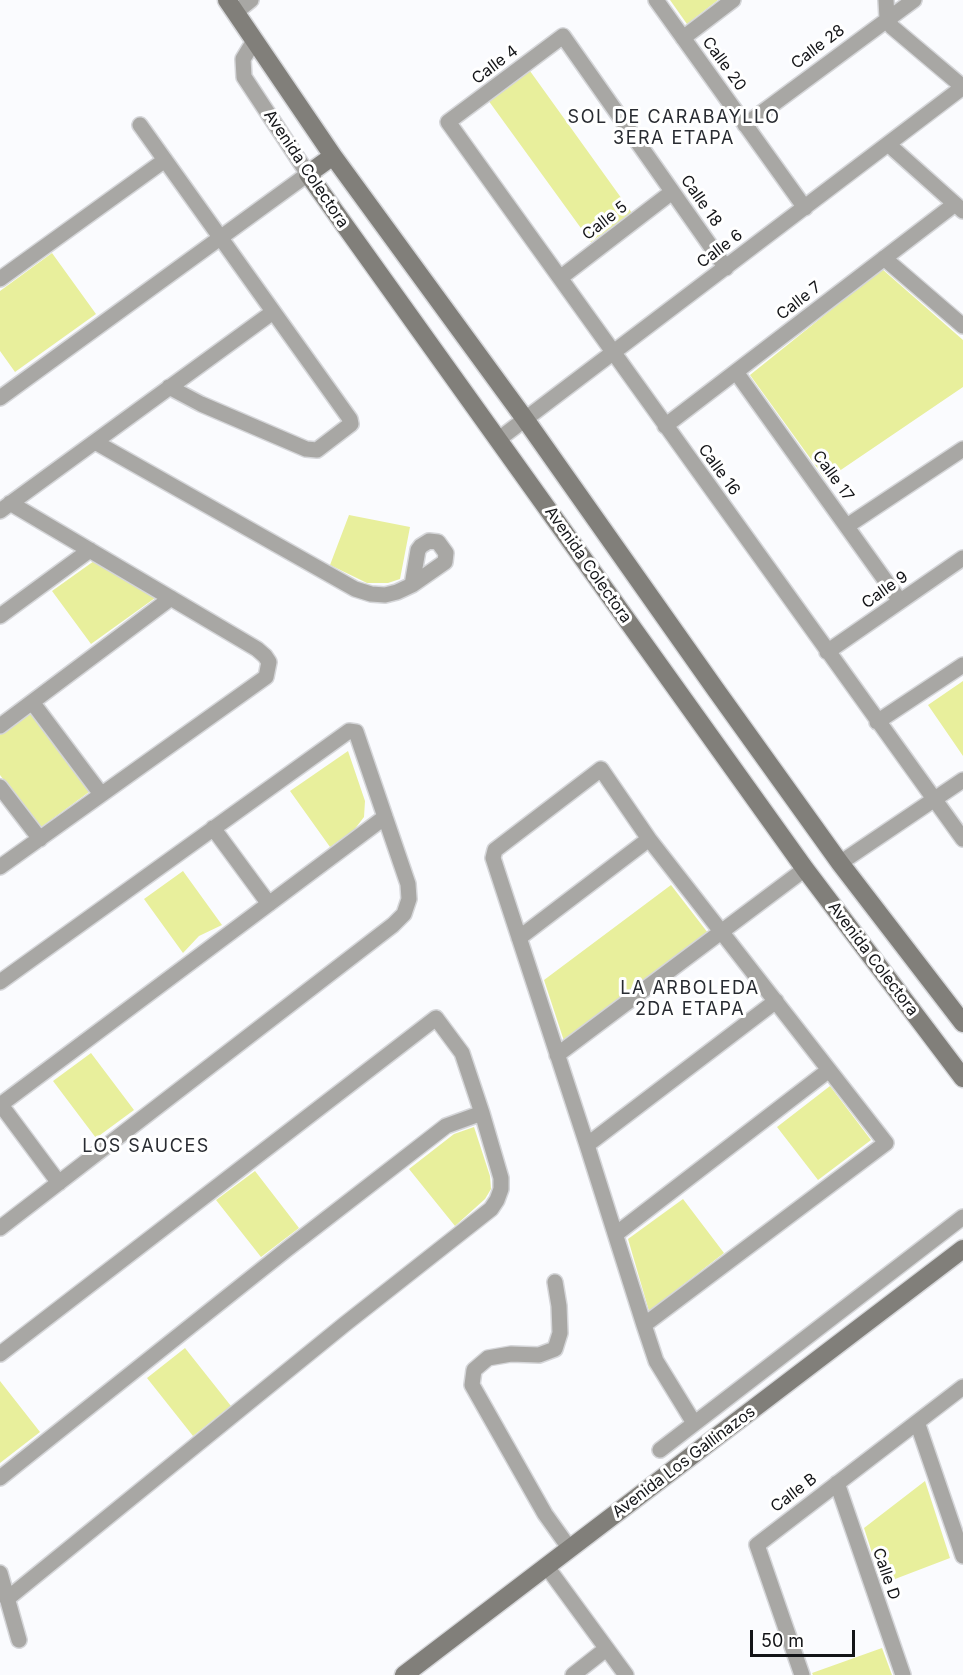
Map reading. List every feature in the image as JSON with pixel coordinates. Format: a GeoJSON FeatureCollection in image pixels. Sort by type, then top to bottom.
{"type":"FeatureCollection","features":[{"type":"Feature","properties":{"kind":"street"},"geometry":{"type":"LineString","coordinates":[[231,7],[251,0]]}},
{"type":"Feature","properties":{"kind":"street","name":"Calle 20"},"geometry":{"type":"LineString","coordinates":[[656,0],[805,208]]}},
{"type":"Feature","properties":{"kind":"street"},"geometry":{"type":"LineString","coordinates":[[683,38],[733,0]]}},
{"type":"Feature","properties":{"kind":"street"},"geometry":{"type":"LineString","coordinates":[[886,0],[887,18],[892,27],[963,87]]}},
{"type":"Feature","properties":{"kind":"street","name":"Calle 28"},"geometry":{"type":"LineString","coordinates":[[745,125],[914,0]]}},
{"type":"Feature","properties":{"kind":"street","name":"Avenida Colectora"},"geometry":{"type":"LineString","coordinates":[[231,7],[333,156],[525,419],[840,863],[963,1023]]}},
{"type":"Feature","properties":{"kind":"street","name":"Calle 4"},"geometry":{"type":"LineString","coordinates":[[448,122],[563,36]]}},
{"type":"Feature","properties":{"kind":"street","name":"Calle 18"},"geometry":{"type":"LineString","coordinates":[[563,36],[726,267]]}},
{"type":"Feature","properties":{"kind":"street","name":"Avenida Colectora"},"geometry":{"type":"LineString","coordinates":[[254,41],[243,59],[244,76],[308,174],[805,869],[963,1078]]}},
{"type":"Feature","properties":{"kind":"street","name":"Calle 6"},"geometry":{"type":"LineString","coordinates":[[499,440],[963,87]]}},
{"type":"Feature","properties":{"kind":"street","name":"Calle 16"},"geometry":{"type":"LineString","coordinates":[[448,122],[963,839]]}},
{"type":"Feature","properties":{"kind":"street"},"geometry":{"type":"LineString","coordinates":[[140,125],[350,419],[351,424],[317,450],[306,449],[201,404],[170,387]]}},
{"type":"Feature","properties":{"kind":"street"},"geometry":{"type":"LineString","coordinates":[[888,144],[959,208]]}},
{"type":"Feature","properties":{"kind":"street"},"geometry":{"type":"LineString","coordinates":[[0,398],[333,156]]}},
{"type":"Feature","properties":{"kind":"street"},"geometry":{"type":"LineString","coordinates":[[0,279],[165,160]]}},
{"type":"Feature","properties":{"kind":"street","name":"Calle 5"},"geometry":{"type":"LineString","coordinates":[[560,278],[672,192]]}},
{"type":"Feature","properties":{"kind":"street","name":"Calle 7"},"geometry":{"type":"LineString","coordinates":[[665,426],[884,258],[959,208]]}},
{"type":"Feature","properties":{"kind":"street"},"geometry":{"type":"LineString","coordinates":[[884,258],[963,326]]}},
{"type":"Feature","properties":{"kind":"street"},"geometry":{"type":"LineString","coordinates":[[0,867],[266,677],[269,662],[266,656],[257,650],[90,550],[5,507],[273,312]]}},
{"type":"Feature","properties":{"kind":"street","name":"Calle 17"},"geometry":{"type":"LineString","coordinates":[[736,372],[900,601]]}},
{"type":"Feature","properties":{"kind":"street"},"geometry":{"type":"LineString","coordinates":[[95,442],[355,589],[385,595],[412,585]]}},
{"type":"Feature","properties":{"kind":"street"},"geometry":{"type":"LineString","coordinates":[[847,526],[963,449]]}},
{"type":"Feature","properties":{"kind":"street"},"geometry":{"type":"LineString","coordinates":[[0,616],[90,550]]}},
{"type":"Feature","properties":{"kind":"street","name":"Calle 9"},"geometry":{"type":"LineString","coordinates":[[827,651],[963,558]]}},
{"type":"Feature","properties":{"kind":"street"},"geometry":{"type":"LineString","coordinates":[[0,726],[171,598]]}},
{"type":"Feature","properties":{"kind":"street"},"geometry":{"type":"LineString","coordinates":[[877,722],[963,665]]}},
{"type":"Feature","properties":{"kind":"street"},"geometry":{"type":"LineString","coordinates":[[32,702],[101,794]]}},
{"type":"Feature","properties":{"kind":"street"},"geometry":{"type":"LineString","coordinates":[[0,982],[349,731],[356,732],[360,738],[408,884],[409,899],[404,914],[0,1228]]}},
{"type":"Feature","properties":{"kind":"street"},"geometry":{"type":"LineString","coordinates":[[644,1325],[886,1143],[649,839],[601,769],[495,850],[493,858],[616,1234],[644,1325],[656,1360],[694,1423]]}},
{"type":"Feature","properties":{"kind":"street"},"geometry":{"type":"LineString","coordinates":[[840,863],[963,780]]}},
{"type":"Feature","properties":{"kind":"street"},"geometry":{"type":"LineString","coordinates":[[0,787],[40,838]]}},
{"type":"Feature","properties":{"kind":"street"},"geometry":{"type":"LineString","coordinates":[[59,1183],[0,1105],[385,817]]}},
{"type":"Feature","properties":{"kind":"street"},"geometry":{"type":"LineString","coordinates":[[213,828],[269,904]]}},
{"type":"Feature","properties":{"kind":"street"},"geometry":{"type":"LineString","coordinates":[[519,938],[649,839]]}},
{"type":"Feature","properties":{"kind":"street"},"geometry":{"type":"LineString","coordinates":[[557,1055],[805,869]]}},
{"type":"Feature","properties":{"kind":"street"},"geometry":{"type":"LineString","coordinates":[[587,1145],[776,1002]]}},
{"type":"Feature","properties":{"kind":"street"},"geometry":{"type":"LineString","coordinates":[[0,1354],[436,1018],[462,1053],[501,1178],[501,1189],[491,1209],[345,1324],[7,1599]]}},
{"type":"Feature","properties":{"kind":"street"},"geometry":{"type":"LineString","coordinates":[[616,1234],[830,1070]]}},
{"type":"Feature","properties":{"kind":"street"},"geometry":{"type":"LineString","coordinates":[[0,1478],[286,1250],[447,1126],[482,1113]]}},
{"type":"Feature","properties":{"kind":"street","name":"Avenida Los Gallinazos"},"geometry":{"type":"LineString","coordinates":[[660,1450],[963,1217]]}},
{"type":"Feature","properties":{"kind":"street","name":"Avenida Los Gallinazos"},"geometry":{"type":"LineString","coordinates":[[404,1675],[963,1249]]}},
{"type":"Feature","properties":{"kind":"street"},"geometry":{"type":"LineString","coordinates":[[555,1282],[560,1333],[555,1349],[539,1355],[511,1354],[488,1358],[474,1370],[472,1385],[545,1514],[570,1549]]}},
{"type":"Feature","properties":{"kind":"street","name":"Calle B"},"geometry":{"type":"LineString","coordinates":[[802,1675],[757,1545],[963,1387]]}},
{"type":"Feature","properties":{"kind":"street"},"geometry":{"type":"LineString","coordinates":[[917,1422],[963,1556]]}},
{"type":"Feature","properties":{"kind":"street","name":"Calle D"},"geometry":{"type":"LineString","coordinates":[[837,1483],[903,1675]]}},
{"type":"Feature","properties":{"kind":"street"},"geometry":{"type":"LineString","coordinates":[[547,1566],[626,1675]]}},
{"type":"Feature","properties":{"kind":"street"},"geometry":{"type":"LineString","coordinates":[[0,1574],[19,1640]]}},
{"type":"Feature","properties":{"kind":"street"},"geometry":{"type":"LineString","coordinates":[[573,1675],[606,1649]]}},
{"type":"Feature","properties":{"kind":"green space"},"geometry":{"type":"Polygon","coordinates":[[[670,0],[718,0],[687,24],[670,0]]]}},
{"type":"Feature","properties":{"kind":"green space"},"geometry":{"type":"Polygon","coordinates":[[[530,71],[632,213],[591,242],[488,100],[530,71]]]}},
{"type":"Feature","properties":{"kind":"green space"},"geometry":{"type":"Polygon","coordinates":[[[52,253],[96,314],[15,372],[0,351],[0,291],[52,253]]]}},
{"type":"Feature","properties":{"kind":"green space"},"geometry":{"type":"Polygon","coordinates":[[[882,269],[963,340],[963,387],[826,480],[750,375],[882,269]]]}},
{"type":"Feature","properties":{"kind":"green space"},"geometry":{"type":"Polygon","coordinates":[[[349,515],[410,527],[400,579],[388,583],[367,583],[330,565],[349,515]]]}},
{"type":"Feature","properties":{"kind":"green space"},"geometry":{"type":"Polygon","coordinates":[[[94,561],[155,598],[91,644],[52,591],[94,561]]]}},
{"type":"Feature","properties":{"kind":"green space"},"geometry":{"type":"Polygon","coordinates":[[[963,681],[963,756],[928,705],[963,681]]]}},
{"type":"Feature","properties":{"kind":"green space"},"geometry":{"type":"Polygon","coordinates":[[[29,712],[89,792],[40,828],[0,775],[0,733],[29,712]]]}},
{"type":"Feature","properties":{"kind":"green space"},"geometry":{"type":"Polygon","coordinates":[[[348,751],[365,801],[364,817],[354,830],[330,847],[290,791],[348,751]]]}},
{"type":"Feature","properties":{"kind":"green space"},"geometry":{"type":"Polygon","coordinates":[[[183,871],[222,925],[199,936],[183,953],[144,899],[183,871]]]}},
{"type":"Feature","properties":{"kind":"green space"},"geometry":{"type":"Polygon","coordinates":[[[671,885],[708,933],[564,1041],[544,980],[671,885]]]}},
{"type":"Feature","properties":{"kind":"green space"},"geometry":{"type":"Polygon","coordinates":[[[91,1053],[134,1110],[96,1138],[53,1081],[91,1053]]]}},
{"type":"Feature","properties":{"kind":"green space"},"geometry":{"type":"Polygon","coordinates":[[[830,1086],[871,1140],[818,1180],[777,1127],[830,1086]]]}},
{"type":"Feature","properties":{"kind":"green space"},"geometry":{"type":"Polygon","coordinates":[[[474,1127],[490,1176],[491,1189],[485,1199],[455,1226],[409,1169],[454,1134],[474,1127]]]}},
{"type":"Feature","properties":{"kind":"green space"},"geometry":{"type":"Polygon","coordinates":[[[255,1171],[299,1228],[261,1257],[216,1200],[255,1171]]]}},
{"type":"Feature","properties":{"kind":"green space"},"geometry":{"type":"Polygon","coordinates":[[[683,1199],[724,1253],[649,1311],[628,1239],[683,1199]]]}},
{"type":"Feature","properties":{"kind":"green space"},"geometry":{"type":"Polygon","coordinates":[[[185,1348],[231,1406],[193,1436],[147,1378],[185,1348]]]}},
{"type":"Feature","properties":{"kind":"green space"},"geometry":{"type":"Polygon","coordinates":[[[0,1381],[40,1432],[0,1463],[0,1381]]]}},
{"type":"Feature","properties":{"kind":"green space"},"geometry":{"type":"Polygon","coordinates":[[[925,1481],[950,1558],[882,1584],[864,1528],[925,1481]]]}},
{"type":"Feature","properties":{"kind":"green space"},"geometry":{"type":"Polygon","coordinates":[[[882,1648],[892,1675],[813,1675],[812,1673],[882,1648]]]}},
{"type":"Feature","properties":{"kind":"district","name":"SOL DE CARABAYLLO 3ERA ETAPA"},"geometry":{"type":"Point","coordinates":[674,128]}},
{"type":"Feature","properties":{"kind":"district","name":"LA ARBOLEDA 2DA ETAPA"},"geometry":{"type":"Point","coordinates":[690,999]}},
{"type":"Feature","properties":{"kind":"district","name":"LOS SAUCES"},"geometry":{"type":"Point","coordinates":[146,1147]}}]}
